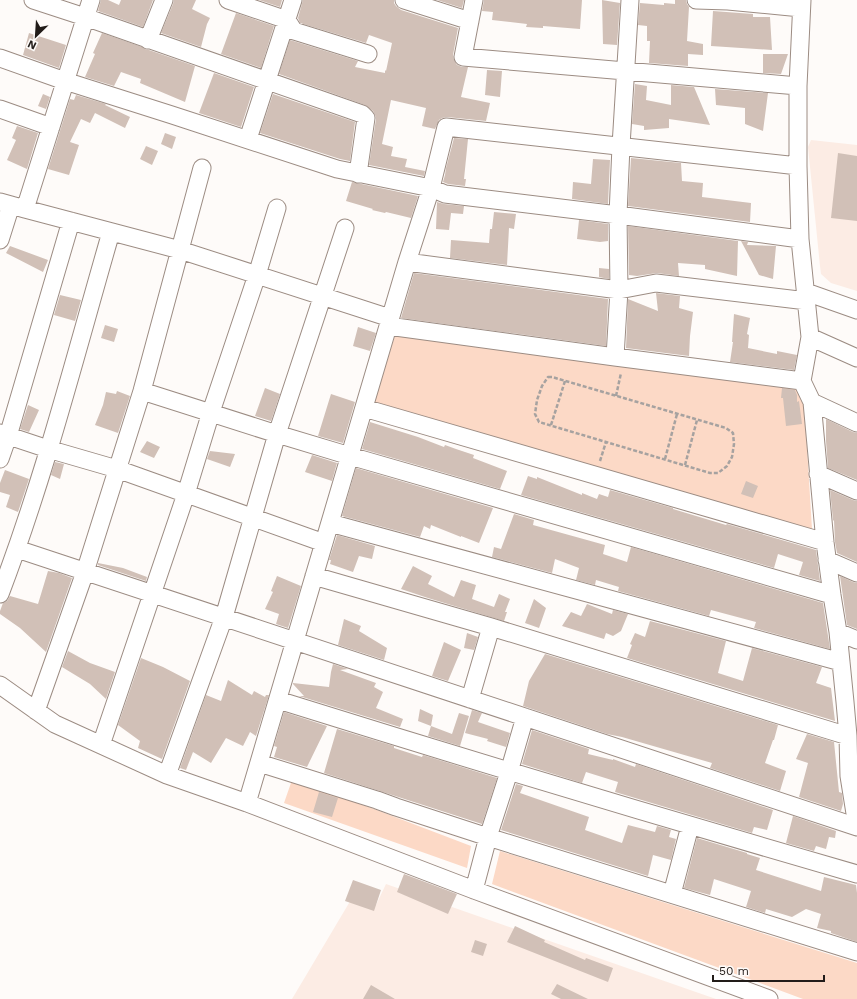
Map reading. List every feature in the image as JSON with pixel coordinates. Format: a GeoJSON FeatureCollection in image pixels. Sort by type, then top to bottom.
{"type":"FeatureCollection","features":[{"type":"Feature","properties":{"kind":"street"},"geometry":{"type":"LineString","coordinates":[[33,0],[362,114],[366,118],[358,174]]}},
{"type":"Feature","properties":{"kind":"street"},"geometry":{"type":"LineString","coordinates":[[0,240],[12,205],[51,127],[91,0]]}},
{"type":"Feature","properties":{"kind":"street"},"geometry":{"type":"LineString","coordinates":[[148,40],[164,0]]}},
{"type":"Feature","properties":{"kind":"street"},"geometry":{"type":"LineString","coordinates":[[228,0],[287,20],[294,31],[368,54]]}},
{"type":"Feature","properties":{"kind":"street"},"geometry":{"type":"LineString","coordinates":[[248,139],[293,0]]}},
{"type":"Feature","properties":{"kind":"street"},"geometry":{"type":"LineString","coordinates":[[404,0],[470,21]]}},
{"type":"Feature","properties":{"kind":"street"},"geometry":{"type":"LineString","coordinates":[[474,0],[463,57],[798,86]]}},
{"type":"Feature","properties":{"kind":"street"},"geometry":{"type":"LineString","coordinates":[[619,358],[618,215],[630,0]]}},
{"type":"Feature","properties":{"kind":"street"},"geometry":{"type":"LineString","coordinates":[[17,549],[857,827],[848,736],[851,704],[841,662],[827,560],[812,402],[802,381],[810,337],[800,239],[798,166],[798,86],[801,4],[696,0]]}},
{"type":"Feature","properties":{"kind":"street"},"geometry":{"type":"LineString","coordinates":[[0,58],[65,81],[337,169],[431,188],[445,194],[800,239]]}},
{"type":"Feature","properties":{"kind":"street"},"geometry":{"type":"LineString","coordinates":[[0,109],[51,127]]}},
{"type":"Feature","properties":{"kind":"street"},"geometry":{"type":"LineString","coordinates":[[247,803],[389,322],[431,188],[446,127],[798,166]]}},
{"type":"Feature","properties":{"kind":"street"},"geometry":{"type":"LineString","coordinates":[[36,711],[85,572],[142,391],[202,168]]}},
{"type":"Feature","properties":{"kind":"street"},"geometry":{"type":"LineString","coordinates":[[12,205],[180,250],[323,297],[389,322],[619,358],[802,381]]}},
{"type":"Feature","properties":{"kind":"street"},"geometry":{"type":"LineString","coordinates":[[101,745],[186,494],[211,412],[257,275],[277,208]]}},
{"type":"Feature","properties":{"kind":"street"},"geometry":{"type":"LineString","coordinates":[[0,459],[4,435],[70,221]]}},
{"type":"Feature","properties":{"kind":"street"},"geometry":{"type":"LineString","coordinates":[[167,775],[224,617],[277,434],[345,228]]}},
{"type":"Feature","properties":{"kind":"street"},"geometry":{"type":"LineString","coordinates":[[0,594],[17,549],[48,449],[111,232]]}},
{"type":"Feature","properties":{"kind":"street"},"geometry":{"type":"LineString","coordinates":[[407,262],[619,290],[656,283],[806,296],[857,310]]}},
{"type":"Feature","properties":{"kind":"street"},"geometry":{"type":"LineString","coordinates":[[810,337],[857,358]]}},
{"type":"Feature","properties":{"kind":"street"},"geometry":{"type":"LineString","coordinates":[[142,391],[350,456],[832,595]]}},
{"type":"Feature","properties":{"kind":"street"},"geometry":{"type":"LineString","coordinates":[[812,402],[857,423]]}},
{"type":"Feature","properties":{"kind":"street"},"geometry":{"type":"LineString","coordinates":[[364,408],[825,542]]}},
{"type":"Feature","properties":{"kind":"street"},"geometry":{"type":"LineString","coordinates":[[4,435],[118,469],[324,543]]}},
{"type":"Feature","properties":{"kind":"street"},"geometry":{"type":"LineString","coordinates":[[818,474],[857,491]]}},
{"type":"Feature","properties":{"kind":"street"},"geometry":{"type":"LineString","coordinates":[[330,523],[841,662]]}},
{"type":"Feature","properties":{"kind":"street"},"geometry":{"type":"LineString","coordinates":[[827,560],[857,573]]}},
{"type":"Feature","properties":{"kind":"street"},"geometry":{"type":"LineString","coordinates":[[314,576],[491,627],[848,736]]}},
{"type":"Feature","properties":{"kind":"street"},"geometry":{"type":"LineString","coordinates":[[470,699],[491,627]]}},
{"type":"Feature","properties":{"kind":"street"},"geometry":{"type":"LineString","coordinates":[[838,632],[857,640]]}},
{"type":"Feature","properties":{"kind":"street"},"geometry":{"type":"LineString","coordinates":[[0,685],[55,724],[167,775],[247,803],[474,890],[768,999]]}},
{"type":"Feature","properties":{"kind":"street"},"geometry":{"type":"LineString","coordinates":[[278,700],[509,772],[857,874]]}},
{"type":"Feature","properties":{"kind":"street"},"geometry":{"type":"LineString","coordinates":[[474,890],[488,837],[525,717]]}},
{"type":"Feature","properties":{"kind":"street"},"geometry":{"type":"LineString","coordinates":[[259,763],[488,837],[857,952]]}},
{"type":"Feature","properties":{"kind":"street"},"geometry":{"type":"LineString","coordinates":[[672,894],[690,826]]}},
{"type":"Feature","properties":{"kind":"path"},"geometry":{"type":"LineString","coordinates":[[616,396],[619,358]]}},
{"type":"Feature","properties":{"kind":"path"},"geometry":{"type":"LineString","coordinates":[[548,377],[565,381],[726,428],[733,433],[734,444],[732,457],[727,466],[718,473],[710,473],[540,422],[536,414],[537,400],[542,386],[548,377]]}},
{"type":"Feature","properties":{"kind":"path"},"geometry":{"type":"LineString","coordinates":[[551,425],[565,381]]}},
{"type":"Feature","properties":{"kind":"path"},"geometry":{"type":"LineString","coordinates":[[665,459],[677,414]]}},
{"type":"Feature","properties":{"kind":"path"},"geometry":{"type":"LineString","coordinates":[[685,465],[697,420]]}},
{"type":"Feature","properties":{"kind":"shaded area"},"geometry":{"type":"Polygon","coordinates":[[[811,140],[857,145],[857,291],[831,283],[821,274],[808,147],[811,140]]]}},
{"type":"Feature","properties":{"kind":"shaded area"},"geometry":{"type":"Polygon","coordinates":[[[395,335],[803,382],[812,529],[374,404],[395,335]]]}},
{"type":"Feature","properties":{"kind":"shaded area"},"geometry":{"type":"Polygon","coordinates":[[[292,780],[471,846],[467,868],[284,803],[292,780]]]}},
{"type":"Feature","properties":{"kind":"shaded area"},"geometry":{"type":"Polygon","coordinates":[[[500,851],[857,963],[857,999],[803,999],[492,884],[500,851]]]}},
{"type":"Feature","properties":{"kind":"shaded area"},"geometry":{"type":"Polygon","coordinates":[[[386,884],[716,999],[292,999],[352,898],[376,905],[386,884]]]}},
{"type":"Feature","properties":{"kind":"building"},"geometry":{"type":"Polygon","coordinates":[[[101,0],[108,0],[119,5],[121,0],[153,0],[143,27],[98,11],[101,0]]]}},
{"type":"Feature","properties":{"kind":"building"},"geometry":{"type":"Polygon","coordinates":[[[174,0],[196,0],[192,9],[210,18],[201,47],[161,33],[174,0]]]}},
{"type":"Feature","properties":{"kind":"building"},"geometry":{"type":"Polygon","coordinates":[[[259,0],[282,0],[280,7],[259,0]]]}},
{"type":"Feature","properties":{"kind":"building"},"geometry":{"type":"Polygon","coordinates":[[[303,0],[394,0],[396,6],[401,10],[458,28],[453,55],[454,60],[457,65],[468,67],[461,97],[490,103],[486,121],[447,117],[439,120],[435,129],[422,126],[426,108],[391,100],[382,144],[393,147],[391,156],[407,159],[405,167],[425,171],[424,176],[369,165],[376,119],[373,111],[365,105],[279,74],[290,40],[358,61],[355,67],[385,73],[392,43],[369,35],[366,43],[300,23],[298,18],[303,0]]]}},
{"type":"Feature","properties":{"kind":"building"},"geometry":{"type":"Polygon","coordinates":[[[437,0],[464,0],[462,8],[437,0]]]}},
{"type":"Feature","properties":{"kind":"building"},"geometry":{"type":"Polygon","coordinates":[[[484,0],[582,0],[580,29],[543,26],[543,28],[526,27],[527,24],[492,20],[493,12],[482,11],[484,0]]]}},
{"type":"Feature","properties":{"kind":"building"},"geometry":{"type":"Polygon","coordinates":[[[602,0],[620,3],[617,45],[603,44],[602,0]]]}},
{"type":"Feature","properties":{"kind":"building"},"geometry":{"type":"Polygon","coordinates":[[[675,0],[686,0],[689,7],[687,41],[703,44],[703,55],[688,54],[688,66],[649,63],[650,41],[647,41],[647,26],[638,25],[640,3],[664,5],[664,3],[675,4],[675,0]]]}},
{"type":"Feature","properties":{"kind":"building"},"geometry":{"type":"Polygon","coordinates":[[[713,11],[753,14],[753,17],[770,17],[772,50],[711,46],[713,11]]]}},
{"type":"Feature","properties":{"kind":"building"},"geometry":{"type":"Polygon","coordinates":[[[236,13],[274,26],[261,68],[221,54],[236,13]]]}},
{"type":"Feature","properties":{"kind":"building"},"geometry":{"type":"Polygon","coordinates":[[[29,33],[66,45],[59,68],[23,55],[29,33]]]}},
{"type":"Feature","properties":{"kind":"building"},"geometry":{"type":"Polygon","coordinates":[[[102,33],[195,66],[185,102],[140,83],[141,79],[121,72],[114,86],[85,77],[102,33]]]}},
{"type":"Feature","properties":{"kind":"building"},"geometry":{"type":"Polygon","coordinates":[[[763,54],[788,54],[781,74],[763,73],[763,54]]]}},
{"type":"Feature","properties":{"kind":"building"},"geometry":{"type":"Polygon","coordinates":[[[487,70],[502,71],[500,97],[485,95],[487,70]]]}},
{"type":"Feature","properties":{"kind":"building"},"geometry":{"type":"Polygon","coordinates":[[[214,73],[254,87],[241,127],[199,113],[214,73]]]}},
{"type":"Feature","properties":{"kind":"building"},"geometry":{"type":"Polygon","coordinates":[[[635,84],[647,86],[646,100],[671,105],[671,85],[694,87],[710,125],[669,119],[669,128],[644,130],[644,126],[632,124],[635,84]]]}},
{"type":"Feature","properties":{"kind":"building"},"geometry":{"type":"Polygon","coordinates":[[[715,89],[768,93],[763,131],[745,124],[745,108],[716,105],[715,89]]]}},
{"type":"Feature","properties":{"kind":"building"},"geometry":{"type":"Polygon","coordinates":[[[43,94],[50,97],[46,109],[38,106],[43,94]]]}},
{"type":"Feature","properties":{"kind":"building"},"geometry":{"type":"Polygon","coordinates":[[[273,94],[355,122],[350,161],[260,133],[273,94]]]}},
{"type":"Feature","properties":{"kind":"building"},"geometry":{"type":"Polygon","coordinates":[[[76,95],[106,104],[105,105],[130,117],[125,128],[95,113],[90,123],[81,119],[70,142],[79,145],[69,175],[48,169],[70,99],[74,100],[76,95]]]}},
{"type":"Feature","properties":{"kind":"building"},"geometry":{"type":"Polygon","coordinates":[[[17,126],[38,133],[27,169],[7,160],[16,140],[12,138],[17,126]]]}},
{"type":"Feature","properties":{"kind":"building"},"geometry":{"type":"Polygon","coordinates":[[[165,133],[176,137],[172,149],[161,144],[165,133]]]}},
{"type":"Feature","properties":{"kind":"building"},"geometry":{"type":"Polygon","coordinates":[[[454,138],[468,139],[464,179],[466,179],[465,186],[443,182],[454,138]]]}},
{"type":"Feature","properties":{"kind":"building"},"geometry":{"type":"Polygon","coordinates":[[[146,146],[158,151],[152,165],[140,159],[146,146]]]}},
{"type":"Feature","properties":{"kind":"building"},"geometry":{"type":"Polygon","coordinates":[[[838,153],[857,156],[857,221],[831,218],[838,153]]]}},
{"type":"Feature","properties":{"kind":"building"},"geometry":{"type":"Polygon","coordinates":[[[631,158],[681,163],[682,181],[703,183],[702,197],[751,203],[750,222],[628,206],[631,158]]]}},
{"type":"Feature","properties":{"kind":"building"},"geometry":{"type":"Polygon","coordinates":[[[593,159],[610,160],[608,204],[572,199],[573,182],[591,184],[593,159]]]}},
{"type":"Feature","properties":{"kind":"building"},"geometry":{"type":"Polygon","coordinates":[[[352,182],[418,196],[411,218],[372,210],[373,209],[346,201],[352,182]]]}},
{"type":"Feature","properties":{"kind":"building"},"geometry":{"type":"Polygon","coordinates":[[[437,202],[464,206],[463,214],[451,213],[449,230],[436,229],[437,202]]]}},
{"type":"Feature","properties":{"kind":"building"},"geometry":{"type":"Polygon","coordinates":[[[494,212],[516,214],[514,229],[509,228],[507,265],[450,258],[451,240],[489,243],[490,229],[492,229],[494,212]]]}},
{"type":"Feature","properties":{"kind":"building"},"geometry":{"type":"Polygon","coordinates":[[[579,220],[608,224],[608,241],[600,242],[577,239],[579,220]]]}},
{"type":"Feature","properties":{"kind":"building"},"geometry":{"type":"Polygon","coordinates":[[[628,226],[738,241],[737,276],[705,269],[705,265],[678,263],[679,276],[657,273],[637,276],[629,275],[628,226]]]}},
{"type":"Feature","properties":{"kind":"building"},"geometry":{"type":"Polygon","coordinates":[[[741,241],[748,242],[747,245],[776,246],[773,279],[759,275],[741,241]]]}},
{"type":"Feature","properties":{"kind":"building"},"geometry":{"type":"Polygon","coordinates":[[[10,246],[48,260],[43,272],[6,253],[10,246]]]}},
{"type":"Feature","properties":{"kind":"building"},"geometry":{"type":"Polygon","coordinates":[[[599,268],[609,269],[609,279],[599,277],[599,268]]]}},
{"type":"Feature","properties":{"kind":"building"},"geometry":{"type":"Polygon","coordinates":[[[414,273],[608,299],[606,346],[401,318],[414,273]]]}},
{"type":"Feature","properties":{"kind":"building"},"geometry":{"type":"Polygon","coordinates":[[[656,293],[680,296],[679,308],[693,312],[689,356],[626,348],[628,299],[658,311],[656,293]]]}},
{"type":"Feature","properties":{"kind":"building"},"geometry":{"type":"Polygon","coordinates":[[[60,295],[81,300],[75,321],[54,315],[60,295]]]}},
{"type":"Feature","properties":{"kind":"building"},"geometry":{"type":"Polygon","coordinates":[[[734,314],[750,318],[747,334],[749,335],[748,348],[777,354],[777,351],[797,355],[794,370],[730,362],[733,342],[734,314]]]}},
{"type":"Feature","properties":{"kind":"building"},"geometry":{"type":"Polygon","coordinates":[[[105,325],[118,329],[114,342],[101,338],[105,325]]]}},
{"type":"Feature","properties":{"kind":"building"},"geometry":{"type":"Polygon","coordinates":[[[358,327],[376,333],[370,351],[353,346],[358,327]]]}},
{"type":"Feature","properties":{"kind":"building"},"geometry":{"type":"Polygon","coordinates":[[[265,388],[280,394],[271,421],[255,416],[265,388]]]}},
{"type":"Feature","properties":{"kind":"building"},"geometry":{"type":"Polygon","coordinates":[[[782,388],[795,390],[797,402],[799,401],[802,424],[786,426],[783,398],[781,398],[782,388]]]}},
{"type":"Feature","properties":{"kind":"building"},"geometry":{"type":"Polygon","coordinates":[[[117,391],[130,396],[118,433],[95,425],[103,405],[106,392],[116,394],[117,391]]]}},
{"type":"Feature","properties":{"kind":"building"},"geometry":{"type":"Polygon","coordinates":[[[331,394],[355,402],[343,443],[318,436],[331,394]]]}},
{"type":"Feature","properties":{"kind":"building"},"geometry":{"type":"Polygon","coordinates":[[[28,405],[39,410],[29,432],[20,429],[28,405]]]}},
{"type":"Feature","properties":{"kind":"building"},"geometry":{"type":"Polygon","coordinates":[[[826,419],[857,433],[857,480],[828,468],[826,419]]]}},
{"type":"Feature","properties":{"kind":"building"},"geometry":{"type":"Polygon","coordinates":[[[370,422],[444,447],[445,445],[474,455],[473,458],[507,471],[500,489],[362,449],[370,422]]]}},
{"type":"Feature","properties":{"kind":"building"},"geometry":{"type":"Polygon","coordinates":[[[147,441],[160,447],[154,458],[140,452],[147,441]]]}},
{"type":"Feature","properties":{"kind":"building"},"geometry":{"type":"Polygon","coordinates":[[[210,451],[235,454],[230,467],[207,459],[210,451]]]}},
{"type":"Feature","properties":{"kind":"building"},"geometry":{"type":"Polygon","coordinates":[[[312,455],[337,463],[332,481],[305,472],[312,455]]]}},
{"type":"Feature","properties":{"kind":"building"},"geometry":{"type":"Polygon","coordinates":[[[55,462],[64,464],[60,479],[51,475],[55,462]]]}},
{"type":"Feature","properties":{"kind":"building"},"geometry":{"type":"Polygon","coordinates":[[[356,468],[493,508],[479,543],[431,525],[430,529],[424,526],[420,537],[342,516],[356,468]]]}},
{"type":"Feature","properties":{"kind":"building"},"geometry":{"type":"Polygon","coordinates":[[[5,470],[29,479],[18,512],[6,507],[10,495],[0,492],[0,483],[5,470]]]}},
{"type":"Feature","properties":{"kind":"building"},"geometry":{"type":"Polygon","coordinates":[[[528,476],[537,479],[537,477],[582,495],[582,493],[597,499],[599,494],[608,497],[610,490],[816,550],[820,581],[799,575],[803,562],[778,554],[774,568],[521,495],[528,476]]]}},
{"type":"Feature","properties":{"kind":"building"},"geometry":{"type":"Polygon","coordinates":[[[746,481],[758,486],[753,498],[741,494],[746,481]]]}},
{"type":"Feature","properties":{"kind":"building"},"geometry":{"type":"Polygon","coordinates":[[[830,490],[857,501],[857,562],[837,553],[830,490]]]}},
{"type":"Feature","properties":{"kind":"building"},"geometry":{"type":"Polygon","coordinates":[[[514,514],[534,520],[533,525],[605,545],[603,554],[627,562],[631,547],[823,603],[830,649],[754,628],[756,622],[711,610],[709,616],[618,591],[619,587],[596,580],[595,585],[576,580],[579,568],[555,559],[552,573],[492,557],[494,547],[501,549],[514,514]]]}},
{"type":"Feature","properties":{"kind":"building"},"geometry":{"type":"Polygon","coordinates":[[[337,535],[375,546],[372,559],[359,556],[353,572],[330,564],[331,560],[329,560],[337,535]]]}},
{"type":"Feature","properties":{"kind":"building"},"geometry":{"type":"Polygon","coordinates":[[[98,563],[123,568],[147,577],[146,581],[98,565],[98,563]]]}},
{"type":"Feature","properties":{"kind":"building"},"geometry":{"type":"Polygon","coordinates":[[[413,566],[432,576],[428,584],[454,597],[461,580],[476,585],[472,599],[494,607],[499,594],[510,599],[505,612],[507,612],[504,621],[401,589],[413,566]]]}},
{"type":"Feature","properties":{"kind":"building"},"geometry":{"type":"Polygon","coordinates":[[[48,571],[72,578],[46,652],[20,628],[0,614],[0,611],[3,603],[7,601],[10,596],[38,604],[48,571]]]}},
{"type":"Feature","properties":{"kind":"building"},"geometry":{"type":"Polygon","coordinates":[[[277,576],[301,586],[288,628],[276,624],[279,614],[265,609],[273,592],[271,591],[277,576]]]}},
{"type":"Feature","properties":{"kind":"building"},"geometry":{"type":"Polygon","coordinates":[[[840,576],[857,583],[857,629],[847,625],[840,576]]]}},
{"type":"Feature","properties":{"kind":"building"},"geometry":{"type":"Polygon","coordinates":[[[534,599],[546,608],[539,628],[525,623],[534,599]]]}},
{"type":"Feature","properties":{"kind":"building"},"geometry":{"type":"Polygon","coordinates":[[[587,604],[612,614],[613,610],[628,614],[621,631],[613,636],[606,633],[604,639],[562,626],[571,612],[581,616],[587,604]]]}},
{"type":"Feature","properties":{"kind":"building"},"geometry":{"type":"Polygon","coordinates":[[[344,619],[361,626],[359,631],[387,648],[384,660],[338,645],[344,619]]]}},
{"type":"Feature","properties":{"kind":"building"},"geometry":{"type":"Polygon","coordinates":[[[650,621],[726,641],[718,673],[743,681],[752,648],[822,667],[816,683],[831,688],[835,721],[627,658],[632,645],[630,644],[635,633],[645,637],[650,621]]]}},
{"type":"Feature","properties":{"kind":"building"},"geometry":{"type":"Polygon","coordinates":[[[467,633],[478,637],[474,650],[464,648],[467,633]]]}},
{"type":"Feature","properties":{"kind":"building"},"geometry":{"type":"Polygon","coordinates":[[[444,642],[461,650],[448,681],[432,676],[444,642]]]}},
{"type":"Feature","properties":{"kind":"building"},"geometry":{"type":"Polygon","coordinates":[[[68,651],[90,663],[115,672],[106,699],[90,684],[62,667],[68,651]]]}},
{"type":"Feature","properties":{"kind":"building"},"geometry":{"type":"Polygon","coordinates":[[[545,654],[778,725],[765,763],[786,771],[780,791],[710,768],[712,763],[607,734],[523,706],[529,681],[545,654]]]}},
{"type":"Feature","properties":{"kind":"building"},"geometry":{"type":"Polygon","coordinates":[[[141,658],[163,667],[190,681],[162,759],[138,748],[140,741],[118,725],[141,658]]]}},
{"type":"Feature","properties":{"kind":"building"},"geometry":{"type":"Polygon","coordinates":[[[333,664],[348,669],[340,670],[376,683],[374,687],[383,692],[376,708],[403,719],[400,727],[299,696],[304,696],[293,683],[329,687],[333,664]]]}},
{"type":"Feature","properties":{"kind":"building"},"geometry":{"type":"Polygon","coordinates":[[[228,680],[252,695],[254,691],[265,697],[266,695],[269,695],[256,736],[250,732],[243,746],[226,738],[211,763],[193,752],[186,770],[180,768],[206,695],[221,701],[228,680]]]}},
{"type":"Feature","properties":{"kind":"building"},"geometry":{"type":"Polygon","coordinates":[[[420,709],[433,715],[431,726],[418,721],[420,709]]]}},
{"type":"Feature","properties":{"kind":"building"},"geometry":{"type":"Polygon","coordinates":[[[472,710],[482,713],[478,722],[510,733],[506,747],[487,741],[488,739],[465,733],[472,710]]]}},
{"type":"Feature","properties":{"kind":"building"},"geometry":{"type":"Polygon","coordinates":[[[284,712],[327,726],[307,767],[274,757],[277,747],[274,746],[284,712]]]}},
{"type":"Feature","properties":{"kind":"building"},"geometry":{"type":"Polygon","coordinates":[[[459,713],[469,716],[460,746],[428,736],[431,726],[452,734],[459,713]]]}},
{"type":"Feature","properties":{"kind":"building"},"geometry":{"type":"Polygon","coordinates":[[[337,729],[394,746],[394,748],[422,757],[423,755],[497,778],[482,824],[324,773],[337,729]]]}},
{"type":"Feature","properties":{"kind":"building"},"geometry":{"type":"Polygon","coordinates":[[[532,730],[589,749],[588,754],[613,759],[635,767],[636,764],[773,810],[767,830],[754,827],[752,833],[615,792],[618,782],[586,772],[582,783],[522,764],[532,730]]]}},
{"type":"Feature","properties":{"kind":"building"},"geometry":{"type":"Polygon","coordinates":[[[807,734],[834,742],[839,792],[842,793],[843,804],[841,811],[799,797],[808,763],[796,759],[807,734]]]}},
{"type":"Feature","properties":{"kind":"building"},"geometry":{"type":"Polygon","coordinates":[[[516,784],[523,786],[520,793],[589,817],[585,830],[622,843],[628,825],[655,832],[657,826],[671,830],[669,837],[676,839],[671,860],[653,855],[648,876],[501,830],[516,784]]]}},
{"type":"Feature","properties":{"kind":"building"},"geometry":{"type":"Polygon","coordinates":[[[319,792],[338,798],[332,817],[313,812],[319,792]]]}},
{"type":"Feature","properties":{"kind":"building"},"geometry":{"type":"Polygon","coordinates":[[[793,816],[836,831],[835,838],[829,837],[826,849],[816,846],[814,851],[786,843],[793,816]]]}},
{"type":"Feature","properties":{"kind":"building"},"geometry":{"type":"Polygon","coordinates":[[[697,838],[760,858],[756,870],[821,891],[824,877],[856,885],[857,942],[831,933],[831,931],[817,928],[821,914],[806,909],[792,917],[766,909],[765,913],[746,907],[751,891],[714,879],[710,895],[684,888],[697,838]]]}},
{"type":"Feature","properties":{"kind":"building"},"geometry":{"type":"Polygon","coordinates":[[[404,874],[457,894],[448,914],[397,892],[404,874]]]}},
{"type":"Feature","properties":{"kind":"building"},"geometry":{"type":"Polygon","coordinates":[[[353,880],[381,890],[374,911],[345,901],[353,880]]]}},
{"type":"Feature","properties":{"kind":"building"},"geometry":{"type":"Polygon","coordinates":[[[515,926],[545,940],[544,942],[585,960],[586,958],[613,968],[608,982],[507,942],[515,926]]]}},
{"type":"Feature","properties":{"kind":"building"},"geometry":{"type":"Polygon","coordinates":[[[475,940],[487,944],[483,956],[471,952],[475,940]]]}},
{"type":"Feature","properties":{"kind":"building"},"geometry":{"type":"Polygon","coordinates":[[[557,984],[588,999],[561,999],[551,994],[557,984]]]}},
{"type":"Feature","properties":{"kind":"building"},"geometry":{"type":"Polygon","coordinates":[[[371,985],[395,999],[363,999],[371,985]]]}}]}
